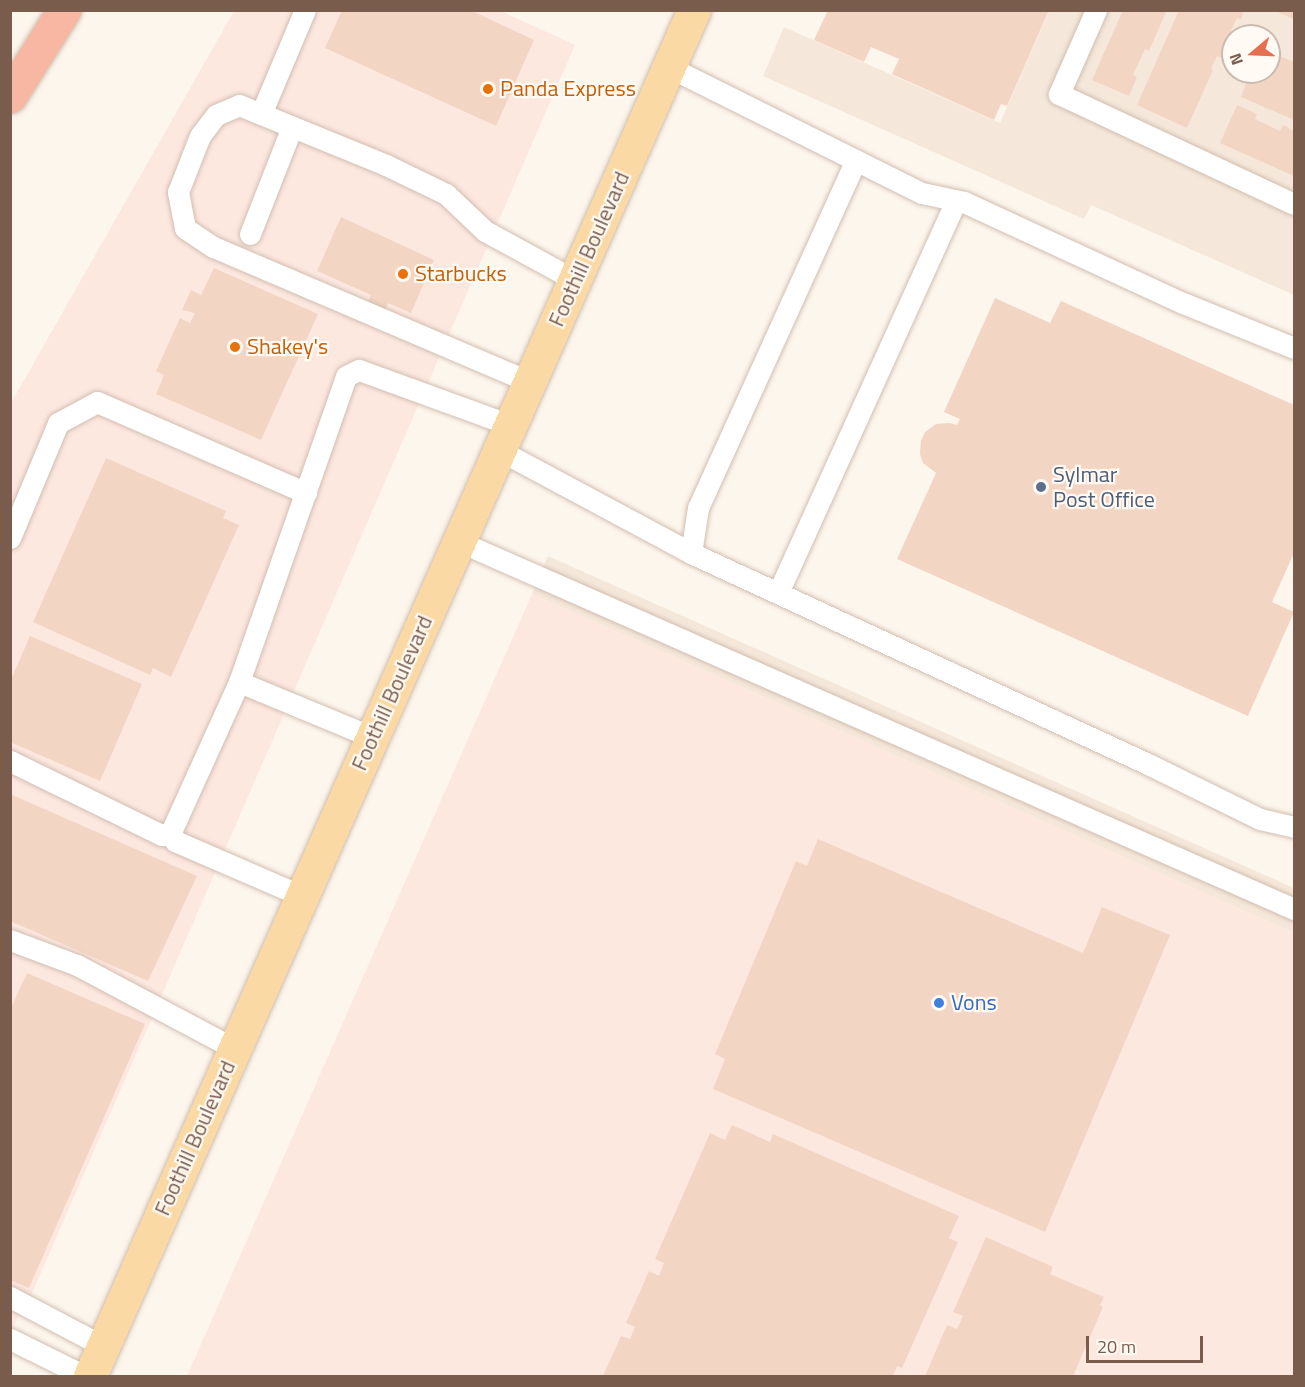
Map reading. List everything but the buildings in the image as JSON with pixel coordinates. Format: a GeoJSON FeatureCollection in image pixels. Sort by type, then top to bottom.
{"type":"FeatureCollection","features":[{"type":"Feature","properties":{"kind":"highway"},"geometry":{"type":"LineString","coordinates":[[10,96],[64,10]]}},
{"type":"Feature","properties":{"kind":"main road","name":"Foothill Boulevard"},"geometry":{"type":"LineString","coordinates":[[90,1377],[694,10]]}},
{"type":"Feature","properties":{"kind":"lane"},"geometry":{"type":"LineString","coordinates":[[261,114],[305,10]]}},
{"type":"Feature","properties":{"kind":"lane"},"geometry":{"type":"LineString","coordinates":[[1096,10],[1059,94],[1294,204]]}},
{"type":"Feature","properties":{"kind":"lane"},"geometry":{"type":"LineString","coordinates":[[669,67],[922,193],[956,200],[1183,303],[1294,348]]}},
{"type":"Feature","properties":{"kind":"lane"},"geometry":{"type":"LineString","coordinates":[[530,382],[213,247],[185,228],[178,192],[200,136],[216,115],[239,105],[386,165],[446,194],[485,231],[575,280]]}},
{"type":"Feature","properties":{"kind":"lane"},"geometry":{"type":"LineString","coordinates":[[250,234],[292,127]]}},
{"type":"Feature","properties":{"kind":"lane"},"geometry":{"type":"LineString","coordinates":[[691,553],[698,508],[856,160]]}},
{"type":"Feature","properties":{"kind":"lane"},"geometry":{"type":"LineString","coordinates":[[778,593],[956,200]]}},
{"type":"Feature","properties":{"kind":"lane"},"geometry":{"type":"LineString","coordinates":[[302,897],[174,841],[171,832],[239,682],[346,376],[359,370],[505,437],[691,553],[1148,764],[1260,819],[1294,827]]}},
{"type":"Feature","properties":{"kind":"lane"},"geometry":{"type":"LineString","coordinates":[[10,538],[58,423],[96,402],[306,493]]}},
{"type":"Feature","properties":{"kind":"lane"},"geometry":{"type":"LineString","coordinates":[[458,542],[1294,909]]}},
{"type":"Feature","properties":{"kind":"lane"},"geometry":{"type":"LineString","coordinates":[[239,682],[372,737]]}},
{"type":"Feature","properties":{"kind":"lane"},"geometry":{"type":"LineString","coordinates":[[10,761],[162,835],[171,832]]}},
{"type":"Feature","properties":{"kind":"lane"},"geometry":{"type":"LineString","coordinates":[[10,939],[77,965],[234,1049]]}},
{"type":"Feature","properties":{"kind":"lane"},"geometry":{"type":"LineString","coordinates":[[10,1297],[103,1346]]}},
{"type":"Feature","properties":{"kind":"lane"},"geometry":{"type":"LineString","coordinates":[[10,1339],[85,1377]]}},
{"type":"Feature","properties":{"kind":"shaded area"},"geometry":{"type":"Polygon","coordinates":[[[234,11],[501,11],[575,45],[23,1314],[20,1312],[11,1333],[11,403],[234,11]]]}},
{"type":"Feature","properties":{"kind":"shaded area"},"geometry":{"type":"Polygon","coordinates":[[[1049,11],[1294,11],[1294,295],[1091,205],[1084,219],[763,76],[784,27],[1000,123],[1049,11]]]}},
{"type":"Feature","properties":{"kind":"shaded area"},"geometry":{"type":"Polygon","coordinates":[[[548,556],[1294,888],[1294,933],[532,594],[548,556]]]}},
{"type":"Feature","properties":{"kind":"shaded area"},"geometry":{"type":"Polygon","coordinates":[[[532,594],[1294,933],[1294,1376],[187,1376],[532,594]]]}},
{"type":"Feature","properties":{"kind":"place","name":"Panda Express"},"geometry":{"type":"Point","coordinates":[488,89]}},
{"type":"Feature","properties":{"kind":"place","name":"Starbucks"},"geometry":{"type":"Point","coordinates":[403,274]}},
{"type":"Feature","properties":{"kind":"place","name":"Shakey's"},"geometry":{"type":"Point","coordinates":[235,347]}},
{"type":"Feature","properties":{"kind":"place","name":"Sylmar Post Office"},"geometry":{"type":"Point","coordinates":[1041,487]}},
{"type":"Feature","properties":{"kind":"place","name":"Vons"},"geometry":{"type":"Point","coordinates":[939,1003]}}]}
